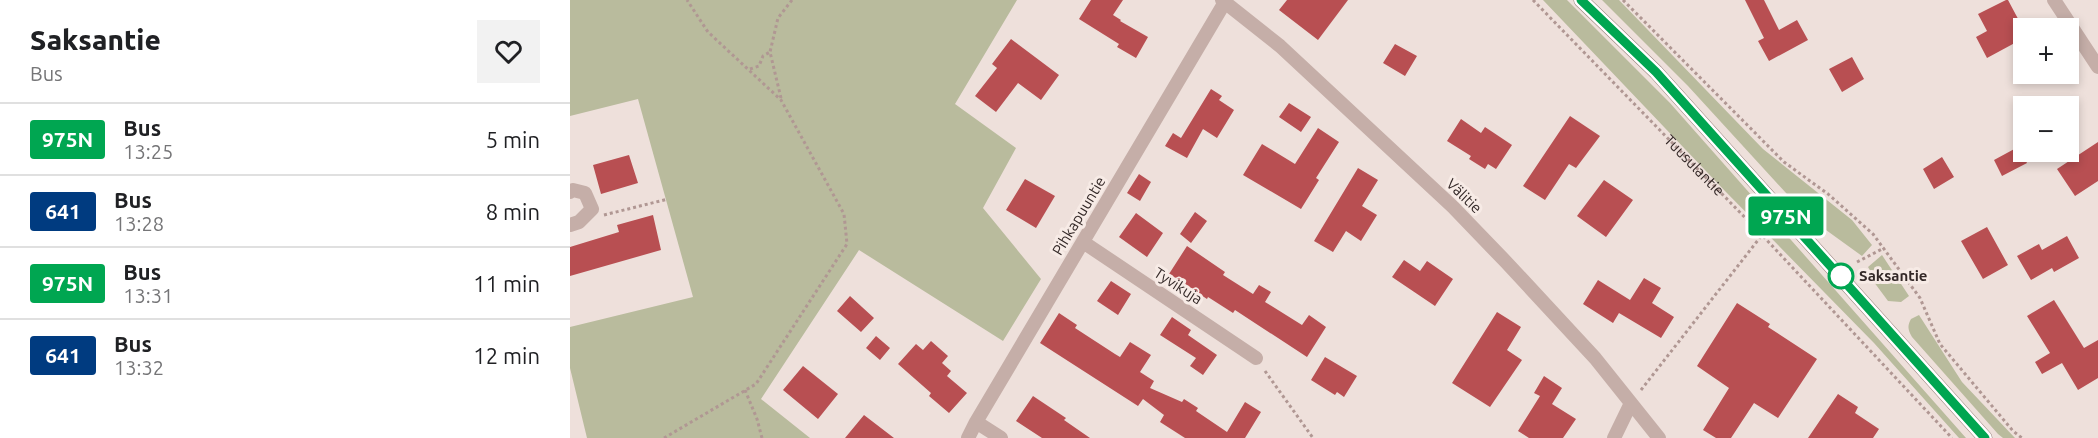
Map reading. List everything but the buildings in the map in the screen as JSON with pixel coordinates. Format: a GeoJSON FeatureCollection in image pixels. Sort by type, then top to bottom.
{"type":"FeatureCollection","features":[{"type":"Feature","properties":{"kind":"main road"},"geometry":{"type":"LineString","coordinates":[[1581,0],[1656,72],[1985,438]]}},
{"type":"Feature","properties":{"kind":"street"},"geometry":{"type":"LineString","coordinates":[[2054,0],[2098,67]]}},
{"type":"Feature","properties":{"kind":"street","name":"Pihkapuuntie"},"geometry":{"type":"LineString","coordinates":[[968,438],[1224,1]]}},
{"type":"Feature","properties":{"kind":"street","name":"Välitie"},"geometry":{"type":"LineString","coordinates":[[1224,1],[1280,46],[1453,207],[1595,358],[1659,438]]}},
{"type":"Feature","properties":{"kind":"street"},"geometry":{"type":"LineString","coordinates":[[570,192],[573,190],[585,193],[592,209],[575,223]]}},
{"type":"Feature","properties":{"kind":"street","name":"Tyvikuja"},"geometry":{"type":"LineString","coordinates":[[1083,242],[1256,358]]}},
{"type":"Feature","properties":{"kind":"street"},"geometry":{"type":"LineString","coordinates":[[1614,438],[1631,403]]}},
{"type":"Feature","properties":{"kind":"street"},"geometry":{"type":"LineString","coordinates":[[976,422],[1000,438]]}},
{"type":"Feature","properties":{"kind":"path"},"geometry":{"type":"LineString","coordinates":[[687,0],[708,32],[781,100]]}},
{"type":"Feature","properties":{"kind":"path"},"geometry":{"type":"LineString","coordinates":[[664,438],[756,384],[847,244],[844,214],[781,100],[770,52],[778,18],[792,0]]}},
{"type":"Feature","properties":{"kind":"path","name":"Tuusulantie"},"geometry":{"type":"LineString","coordinates":[[1533,0],[1762,235],[1952,438]]}},
{"type":"Feature","properties":{"kind":"path"},"geometry":{"type":"LineString","coordinates":[[1623,0],[1696,76],[1785,162],[1873,234],[1920,298],[1940,344],[2013,431],[2022,438]]}},
{"type":"Feature","properties":{"kind":"path"},"geometry":{"type":"LineString","coordinates":[[748,69],[759,66],[763,56],[770,52]]}},
{"type":"Feature","properties":{"kind":"path"},"geometry":{"type":"LineString","coordinates":[[575,223],[668,199]]}},
{"type":"Feature","properties":{"kind":"path"},"geometry":{"type":"LineString","coordinates":[[1631,403],[1762,235]]}},
{"type":"Feature","properties":{"kind":"path"},"geometry":{"type":"LineString","coordinates":[[1857,262],[1884,248]]}},
{"type":"Feature","properties":{"kind":"path"},"geometry":{"type":"LineString","coordinates":[[1256,358],[1313,438]]}},
{"type":"Feature","properties":{"kind":"path"},"geometry":{"type":"LineString","coordinates":[[745,390],[762,438]]}},
{"type":"Feature","properties":{"kind":"green space"},"geometry":{"type":"Polygon","coordinates":[[[570,0],[1017,0],[955,104],[1016,148],[983,208],[1041,279],[1003,341],[859,250],[761,399],[810,438],[587,438],[570,368],[570,327],[693,297],[638,99],[570,116],[570,0]]]}},
{"type":"Feature","properties":{"kind":"green space"},"geometry":{"type":"Polygon","coordinates":[[[1543,0],[1567,0],[1670,103],[1966,438],[1959,438],[1874,343],[1543,0]]]}},
{"type":"Feature","properties":{"kind":"green space"},"geometry":{"type":"Polygon","coordinates":[[[1602,0],[1619,0],[1763,149],[1852,220],[1872,245],[1862,256],[1808,217],[1688,86],[1602,0]]]}},
{"type":"Feature","properties":{"kind":"green space"},"geometry":{"type":"Polygon","coordinates":[[[1882,255],[1909,296],[1901,302],[1888,301],[1868,274],[1871,272],[1868,267],[1882,255]]]}},
{"type":"Feature","properties":{"kind":"green space"},"geometry":{"type":"Polygon","coordinates":[[[1919,315],[1962,382],[2015,438],[2003,438],[1998,434],[1912,337],[1909,324],[1911,319],[1919,315]]]}},
{"type":"Feature","properties":{"kind":"bus line","name":"975N"},"geometry":{"type":"LineString","coordinates":[[1581,0],[1656,72],[1985,438]]}},
{"type":"Feature","properties":{"kind":"place","name":"Saksantie"},"geometry":{"type":"Point","coordinates":[1841,276]}}]}
